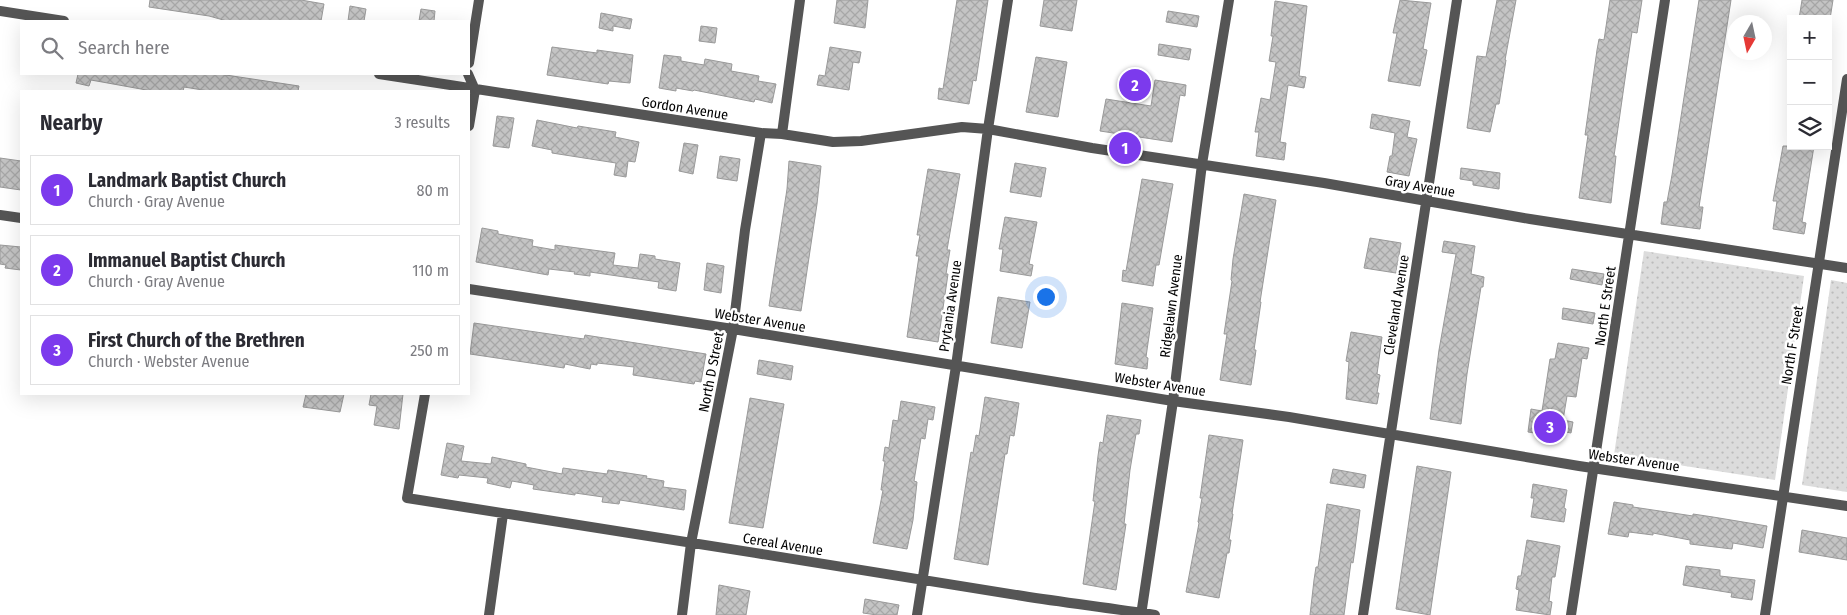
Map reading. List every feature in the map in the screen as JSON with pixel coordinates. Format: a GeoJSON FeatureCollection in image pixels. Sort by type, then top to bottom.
{"type":"FeatureCollection","features":[{"type":"Feature","properties":{"kind":"street"},"geometry":{"type":"LineString","coordinates":[[470,58],[479,0]]}},
{"type":"Feature","properties":{"kind":"street"},"geometry":{"type":"LineString","coordinates":[[782,134],[800,0]]}},
{"type":"Feature","properties":{"kind":"street","name":"Prytania Avenue"},"geometry":{"type":"LineString","coordinates":[[917,615],[956,366],[988,130],[1008,0]]}},
{"type":"Feature","properties":{"kind":"street","name":"Ridgelawn Avenue"},"geometry":{"type":"LineString","coordinates":[[1142,614],[1173,401],[1202,164],[1229,0]]}},
{"type":"Feature","properties":{"kind":"street","name":"Cleveland Avenue"},"geometry":{"type":"LineString","coordinates":[[1364,615],[1457,0]]}},
{"type":"Feature","properties":{"kind":"street","name":"North E Street"},"geometry":{"type":"LineString","coordinates":[[1571,615],[1665,0]]}},
{"type":"Feature","properties":{"kind":"street"},"geometry":{"type":"LineString","coordinates":[[0,11],[58,20]]}},
{"type":"Feature","properties":{"kind":"street","name":"Gordon Avenue"},"geometry":{"type":"LineString","coordinates":[[385,75],[761,133],[782,134],[833,142],[861,141],[962,127],[988,130]]}},
{"type":"Feature","properties":{"kind":"street"},"geometry":{"type":"LineString","coordinates":[[468,75],[475,90],[470,120]]}},
{"type":"Feature","properties":{"kind":"street","name":"North F Street"},"geometry":{"type":"LineString","coordinates":[[1765,615],[1847,79]]}},
{"type":"Feature","properties":{"kind":"street","name":"Gray Avenue"},"geometry":{"type":"LineString","coordinates":[[988,130],[1530,219],[1847,268]]}},
{"type":"Feature","properties":{"kind":"street","name":"North D Street"},"geometry":{"type":"LineString","coordinates":[[682,615],[691,543],[733,329],[745,230],[761,133]]}},
{"type":"Feature","properties":{"kind":"street"},"geometry":{"type":"LineString","coordinates":[[0,215],[20,218]]}},
{"type":"Feature","properties":{"kind":"street","name":"Webster Avenue"},"geometry":{"type":"LineString","coordinates":[[470,289],[733,329],[1173,401],[1289,417],[1594,468],[1847,506]]}},
{"type":"Feature","properties":{"kind":"street","name":"Cereal Avenue"},"geometry":{"type":"LineString","coordinates":[[425,395],[407,498],[1155,615]]}},
{"type":"Feature","properties":{"kind":"street"},"geometry":{"type":"LineString","coordinates":[[489,615],[503,514]]}},
{"type":"Feature","properties":{"kind":"shaded area"},"geometry":{"type":"Polygon","coordinates":[[[1644,251],[1804,276],[1775,480],[1614,455],[1644,251]]]}},
{"type":"Feature","properties":{"kind":"shaded area"},"geometry":{"type":"Polygon","coordinates":[[[1831,280],[1847,283],[1847,492],[1802,485],[1831,280]]]}},
{"type":"Feature","properties":{"kind":"building"},"geometry":{"type":"Polygon","coordinates":[[[150,0],[301,0],[324,4],[321,20],[223,20],[149,7],[150,0]]]}},
{"type":"Feature","properties":{"kind":"building"},"geometry":{"type":"Polygon","coordinates":[[[837,0],[868,0],[865,28],[834,23],[837,0]]]}},
{"type":"Feature","properties":{"kind":"building"},"geometry":{"type":"Polygon","coordinates":[[[957,0],[988,0],[976,81],[973,80],[969,104],[938,99],[939,88],[943,89],[957,0]]]}},
{"type":"Feature","properties":{"kind":"building"},"geometry":{"type":"Polygon","coordinates":[[[1044,0],[1077,0],[1072,31],[1040,26],[1044,0]]]}},
{"type":"Feature","properties":{"kind":"building"},"geometry":{"type":"Polygon","coordinates":[[[1400,0],[1431,3],[1423,49],[1427,50],[1420,86],[1388,81],[1397,33],[1393,33],[1400,0]]]}},
{"type":"Feature","properties":{"kind":"building"},"geometry":{"type":"Polygon","coordinates":[[[1497,0],[1516,0],[1499,104],[1496,104],[1490,132],[1467,128],[1477,56],[1486,57],[1497,0]]]}},
{"type":"Feature","properties":{"kind":"building"},"geometry":{"type":"Polygon","coordinates":[[[1610,0],[1642,0],[1637,33],[1632,32],[1614,156],[1616,156],[1611,203],[1579,198],[1588,135],[1585,135],[1597,50],[1599,39],[1604,40],[1610,0]]]}},
{"type":"Feature","properties":{"kind":"building"},"geometry":{"type":"Polygon","coordinates":[[[1699,0],[1731,0],[1729,15],[1727,15],[1727,26],[1699,207],[1703,207],[1700,229],[1661,224],[1664,202],[1667,202],[1699,0]]]}},
{"type":"Feature","properties":{"kind":"building"},"geometry":{"type":"Polygon","coordinates":[[[1802,0],[1833,0],[1831,15],[1800,15],[1802,0]]]}},
{"type":"Feature","properties":{"kind":"building"},"geometry":{"type":"Polygon","coordinates":[[[1275,1],[1307,6],[1299,76],[1306,77],[1304,88],[1288,85],[1280,142],[1286,143],[1284,160],[1256,156],[1259,132],[1255,132],[1261,98],[1270,100],[1276,62],[1269,61],[1275,1]]]}},
{"type":"Feature","properties":{"kind":"building"},"geometry":{"type":"Polygon","coordinates":[[[350,6],[366,9],[364,20],[348,20],[350,6]]]}},
{"type":"Feature","properties":{"kind":"building"},"geometry":{"type":"Polygon","coordinates":[[[421,9],[435,11],[434,20],[419,20],[421,9]]]}},
{"type":"Feature","properties":{"kind":"building"},"geometry":{"type":"Polygon","coordinates":[[[1168,11],[1199,16],[1197,27],[1166,22],[1168,11]]]}},
{"type":"Feature","properties":{"kind":"building"},"geometry":{"type":"Polygon","coordinates":[[[601,13],[632,19],[630,29],[613,26],[613,31],[599,28],[601,13]]]}},
{"type":"Feature","properties":{"kind":"building"},"geometry":{"type":"Polygon","coordinates":[[[701,26],[717,28],[715,43],[699,41],[701,26]]]}},
{"type":"Feature","properties":{"kind":"building"},"geometry":{"type":"Polygon","coordinates":[[[1159,44],[1191,49],[1189,60],[1158,55],[1159,44]]]}},
{"type":"Feature","properties":{"kind":"building"},"geometry":{"type":"Polygon","coordinates":[[[552,47],[597,53],[597,50],[633,55],[630,83],[609,81],[608,84],[547,75],[552,47]]]}},
{"type":"Feature","properties":{"kind":"building"},"geometry":{"type":"Polygon","coordinates":[[[830,47],[861,52],[859,63],[853,62],[849,90],[817,85],[819,75],[825,76],[830,47]]]}},
{"type":"Feature","properties":{"kind":"building"},"geometry":{"type":"Polygon","coordinates":[[[664,55],[681,57],[681,61],[704,65],[705,59],[732,64],[731,71],[759,76],[758,81],[776,84],[772,103],[755,99],[754,102],[694,90],[676,88],[676,91],[659,88],[664,55]]]}},
{"type":"Feature","properties":{"kind":"building"},"geometry":{"type":"Polygon","coordinates":[[[1036,57],[1067,62],[1058,117],[1026,112],[1036,57]]]}},
{"type":"Feature","properties":{"kind":"building"},"geometry":{"type":"Polygon","coordinates":[[[78,75],[226,75],[299,86],[298,90],[203,90],[184,87],[183,90],[146,90],[91,80],[89,86],[76,83],[78,75]]]}},
{"type":"Feature","properties":{"kind":"building"},"geometry":{"type":"Polygon","coordinates":[[[1155,80],[1186,85],[1185,96],[1180,95],[1172,142],[1100,131],[1106,99],[1151,106],[1155,80]]]}},
{"type":"Feature","properties":{"kind":"building"},"geometry":{"type":"Polygon","coordinates":[[[1372,114],[1410,121],[1407,137],[1417,139],[1409,176],[1387,172],[1390,156],[1392,156],[1395,133],[1370,128],[1372,114]]]}},
{"type":"Feature","properties":{"kind":"building"},"geometry":{"type":"Polygon","coordinates":[[[497,116],[514,118],[509,148],[493,146],[497,116]]]}},
{"type":"Feature","properties":{"kind":"building"},"geometry":{"type":"Polygon","coordinates":[[[537,120],[577,128],[578,126],[616,132],[615,137],[639,142],[635,162],[628,161],[626,177],[614,175],[616,163],[552,153],[552,150],[532,146],[537,120]]]}},
{"type":"Feature","properties":{"kind":"building"},"geometry":{"type":"Polygon","coordinates":[[[684,143],[698,145],[693,174],[679,171],[684,143]]]}},
{"type":"Feature","properties":{"kind":"building"},"geometry":{"type":"Polygon","coordinates":[[[1783,146],[1787,146],[1787,150],[1813,150],[1802,222],[1806,223],[1804,234],[1773,229],[1777,201],[1773,201],[1783,146]]]}},
{"type":"Feature","properties":{"kind":"building"},"geometry":{"type":"Polygon","coordinates":[[[720,156],[740,159],[737,181],[717,178],[720,156]]]}},
{"type":"Feature","properties":{"kind":"building"},"geometry":{"type":"Polygon","coordinates":[[[0,158],[20,161],[20,190],[0,187],[0,158]]]}},
{"type":"Feature","properties":{"kind":"building"},"geometry":{"type":"Polygon","coordinates":[[[789,161],[821,166],[801,311],[769,306],[787,189],[789,161]]]}},
{"type":"Feature","properties":{"kind":"building"},"geometry":{"type":"Polygon","coordinates":[[[1015,163],[1046,168],[1041,197],[1010,192],[1015,163]]]}},
{"type":"Feature","properties":{"kind":"building"},"geometry":{"type":"Polygon","coordinates":[[[1461,168],[1500,173],[1499,189],[1473,185],[1473,181],[1460,179],[1461,168]]]}},
{"type":"Feature","properties":{"kind":"building"},"geometry":{"type":"Polygon","coordinates":[[[928,169],[960,174],[947,250],[950,250],[946,274],[948,274],[938,342],[907,337],[919,256],[916,256],[920,235],[917,235],[928,169]]]}},
{"type":"Feature","properties":{"kind":"building"},"geometry":{"type":"Polygon","coordinates":[[[1142,179],[1173,184],[1159,265],[1156,265],[1153,286],[1122,281],[1123,270],[1126,271],[1142,179]]]}},
{"type":"Feature","properties":{"kind":"building"},"geometry":{"type":"Polygon","coordinates":[[[1244,194],[1276,200],[1260,302],[1251,385],[1220,380],[1227,334],[1224,334],[1232,281],[1233,259],[1244,194]]]}},
{"type":"Feature","properties":{"kind":"building"},"geometry":{"type":"Polygon","coordinates":[[[1005,217],[1037,222],[1029,264],[1033,265],[1031,276],[1000,271],[1003,249],[999,249],[1005,217]]]}},
{"type":"Feature","properties":{"kind":"building"},"geometry":{"type":"Polygon","coordinates":[[[482,228],[498,231],[498,234],[533,240],[532,246],[555,250],[555,245],[615,253],[613,265],[638,268],[640,254],[655,256],[655,259],[680,263],[676,291],[658,288],[659,282],[590,272],[590,276],[549,269],[548,275],[476,262],[482,228]]]}},
{"type":"Feature","properties":{"kind":"building"},"geometry":{"type":"Polygon","coordinates":[[[1370,238],[1401,243],[1396,273],[1364,268],[1370,238]]]}},
{"type":"Feature","properties":{"kind":"building"},"geometry":{"type":"Polygon","coordinates":[[[1444,241],[1475,246],[1471,274],[1484,277],[1467,374],[1461,424],[1430,419],[1439,350],[1456,254],[1442,252],[1444,241]]]}},
{"type":"Feature","properties":{"kind":"building"},"geometry":{"type":"Polygon","coordinates":[[[0,245],[20,247],[20,270],[5,268],[6,265],[0,264],[0,245]]]}},
{"type":"Feature","properties":{"kind":"building"},"geometry":{"type":"Polygon","coordinates":[[[707,263],[724,266],[721,293],[704,290],[707,263]]]}},
{"type":"Feature","properties":{"kind":"building"},"geometry":{"type":"Polygon","coordinates":[[[1572,269],[1604,274],[1602,285],[1570,279],[1572,269]]]}},
{"type":"Feature","properties":{"kind":"building"},"geometry":{"type":"Polygon","coordinates":[[[998,297],[1030,302],[1022,348],[991,343],[998,297]]]}},
{"type":"Feature","properties":{"kind":"building"},"geometry":{"type":"Polygon","coordinates":[[[1122,303],[1153,308],[1146,357],[1148,358],[1147,369],[1115,364],[1122,303]]]}},
{"type":"Feature","properties":{"kind":"building"},"geometry":{"type":"Polygon","coordinates":[[[1563,308],[1595,313],[1593,324],[1562,319],[1563,308]]]}},
{"type":"Feature","properties":{"kind":"building"},"geometry":{"type":"Polygon","coordinates":[[[474,323],[584,339],[585,335],[706,354],[701,382],[695,381],[694,384],[633,375],[634,367],[597,363],[597,365],[591,364],[590,369],[565,364],[564,368],[470,354],[474,323]]]}},
{"type":"Feature","properties":{"kind":"building"},"geometry":{"type":"Polygon","coordinates":[[[1351,332],[1382,337],[1377,374],[1380,375],[1377,404],[1346,399],[1349,362],[1346,361],[1351,332]]]}},
{"type":"Feature","properties":{"kind":"building"},"geometry":{"type":"Polygon","coordinates":[[[1558,343],[1589,348],[1587,359],[1582,358],[1576,397],[1567,396],[1563,420],[1573,422],[1571,433],[1561,431],[1560,437],[1528,432],[1531,409],[1542,411],[1550,359],[1555,359],[1558,343]]]}},
{"type":"Feature","properties":{"kind":"building"},"geometry":{"type":"Polygon","coordinates":[[[759,360],[793,366],[791,380],[757,374],[759,360]]]}},
{"type":"Feature","properties":{"kind":"building"},"geometry":{"type":"Polygon","coordinates":[[[306,395],[344,395],[340,412],[303,407],[306,395]]]}},
{"type":"Feature","properties":{"kind":"building"},"geometry":{"type":"Polygon","coordinates":[[[371,395],[403,395],[399,429],[374,425],[377,406],[369,405],[371,395]]]}},
{"type":"Feature","properties":{"kind":"building"},"geometry":{"type":"Polygon","coordinates":[[[985,397],[1019,403],[1014,436],[1010,435],[1007,454],[1005,454],[988,565],[954,559],[971,452],[973,453],[976,435],[979,436],[985,397]]]}},
{"type":"Feature","properties":{"kind":"building"},"geometry":{"type":"Polygon","coordinates":[[[750,398],[784,404],[763,528],[729,523],[750,398]]]}},
{"type":"Feature","properties":{"kind":"building"},"geometry":{"type":"Polygon","coordinates":[[[901,401],[935,407],[933,420],[928,419],[925,439],[921,438],[914,481],[917,482],[913,520],[907,549],[873,543],[883,490],[881,490],[885,447],[889,448],[893,420],[898,421],[901,401]]]}},
{"type":"Feature","properties":{"kind":"building"},"geometry":{"type":"Polygon","coordinates":[[[1107,415],[1141,420],[1139,434],[1136,434],[1130,470],[1124,524],[1126,524],[1116,590],[1083,584],[1095,501],[1093,501],[1098,456],[1100,442],[1103,443],[1107,415]]]}},
{"type":"Feature","properties":{"kind":"building"},"geometry":{"type":"Polygon","coordinates":[[[1209,435],[1243,440],[1232,514],[1229,540],[1231,540],[1219,598],[1186,592],[1199,523],[1202,498],[1200,498],[1209,435]]]}},
{"type":"Feature","properties":{"kind":"building"},"geometry":{"type":"Polygon","coordinates":[[[447,443],[464,446],[461,461],[491,464],[492,457],[526,464],[526,467],[562,474],[563,468],[607,474],[608,470],[647,476],[646,478],[664,481],[663,487],[686,490],[684,510],[620,500],[619,504],[602,502],[603,497],[533,489],[534,485],[512,481],[510,488],[487,483],[488,478],[459,475],[458,478],[441,475],[447,443]]]}},
{"type":"Feature","properties":{"kind":"building"},"geometry":{"type":"Polygon","coordinates":[[[1417,466],[1451,472],[1430,615],[1396,609],[1417,466]]]}},
{"type":"Feature","properties":{"kind":"building"},"geometry":{"type":"Polygon","coordinates":[[[1333,469],[1366,475],[1364,488],[1330,483],[1333,469]]]}},
{"type":"Feature","properties":{"kind":"building"},"geometry":{"type":"Polygon","coordinates":[[[1533,484],[1567,490],[1564,522],[1531,517],[1534,498],[1531,498],[1533,484]]]}},
{"type":"Feature","properties":{"kind":"building"},"geometry":{"type":"Polygon","coordinates":[[[1614,502],[1633,505],[1633,507],[1767,526],[1763,548],[1733,543],[1732,549],[1690,544],[1690,540],[1653,533],[1653,535],[1629,532],[1628,537],[1608,534],[1614,502]]]}},
{"type":"Feature","properties":{"kind":"building"},"geometry":{"type":"Polygon","coordinates":[[[1327,504],[1360,510],[1353,563],[1351,562],[1344,615],[1310,615],[1314,580],[1316,567],[1318,567],[1327,504]]]}},
{"type":"Feature","properties":{"kind":"building"},"geometry":{"type":"Polygon","coordinates":[[[1802,530],[1847,538],[1847,560],[1799,552],[1802,530]]]}},
{"type":"Feature","properties":{"kind":"building"},"geometry":{"type":"Polygon","coordinates":[[[1527,540],[1560,546],[1555,577],[1552,577],[1549,601],[1552,602],[1550,615],[1516,610],[1519,590],[1516,589],[1518,576],[1521,576],[1527,540]]]}},
{"type":"Feature","properties":{"kind":"building"},"geometry":{"type":"Polygon","coordinates":[[[1686,566],[1720,570],[1720,576],[1755,580],[1752,600],[1731,597],[1732,593],[1683,585],[1686,566]]]}},
{"type":"Feature","properties":{"kind":"building"},"geometry":{"type":"Polygon","coordinates":[[[719,585],[750,591],[746,615],[716,615],[719,585]]]}},
{"type":"Feature","properties":{"kind":"building"},"geometry":{"type":"Polygon","coordinates":[[[865,599],[899,605],[897,615],[863,613],[865,599]]]}},
{"type":"Feature","properties":{"kind":"place","name":"Immanuel Baptist Church"},"geometry":{"type":"Point","coordinates":[1135,85]}},
{"type":"Feature","properties":{"kind":"place","name":"Landmark Baptist Church"},"geometry":{"type":"Point","coordinates":[1125,148]}},
{"type":"Feature","properties":{"kind":"place","name":"First Church of the Brethren"},"geometry":{"type":"Point","coordinates":[1550,427]}}]}
